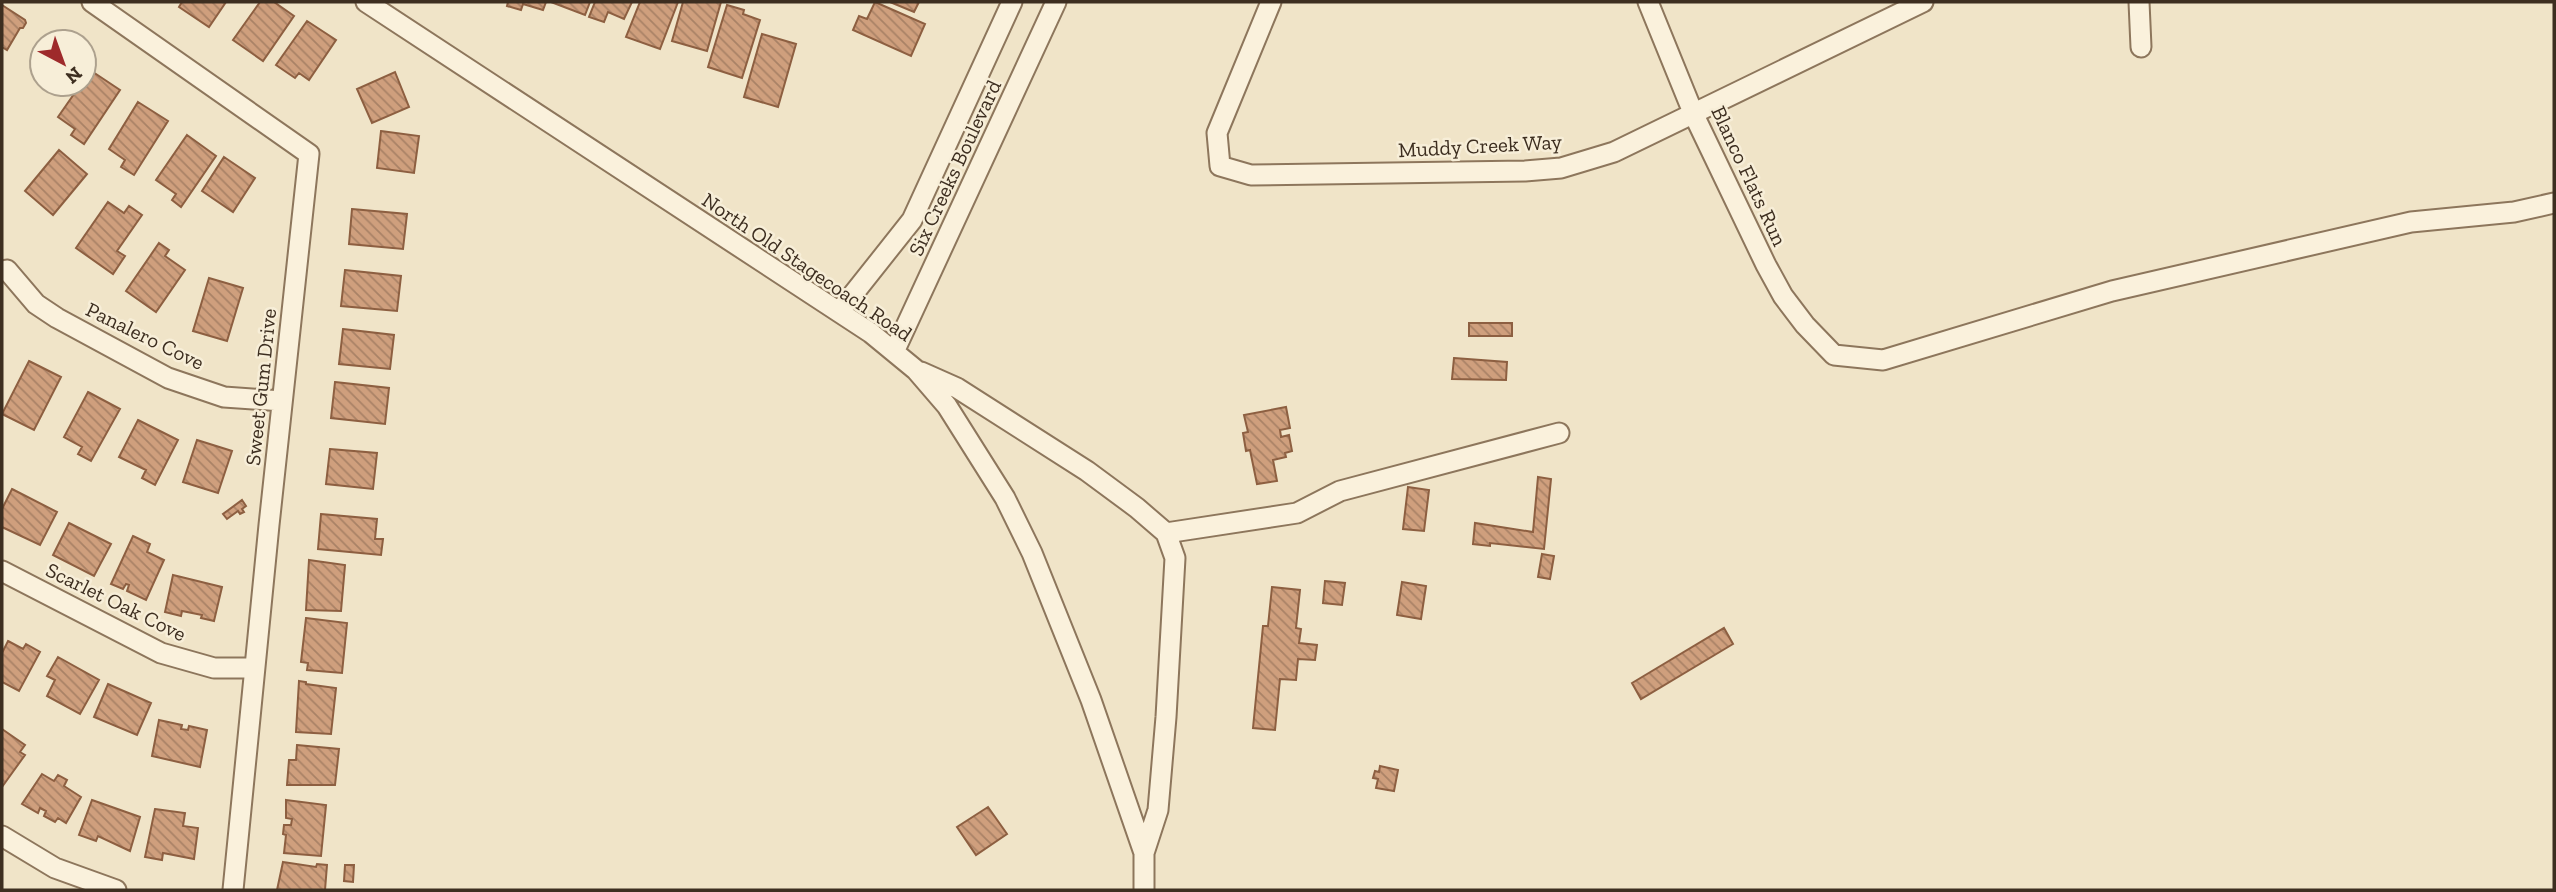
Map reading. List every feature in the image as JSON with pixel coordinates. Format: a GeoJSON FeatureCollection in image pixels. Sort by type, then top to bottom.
{"type":"FeatureCollection","features":[{"type":"Feature","properties":{"kind":"street","name":"Sweet Gum Drive"},"geometry":{"type":"LineString","coordinates":[[92,2],[113,8],[309,154],[233,890]]}},
{"type":"Feature","properties":{"kind":"street","name":"North Old Stagecoach Road"},"geometry":{"type":"LineString","coordinates":[[366,2],[871,333],[916,370],[954,417],[1005,498],[1032,553],[1075,654],[1144,853],[1144,890]]}},
{"type":"Feature","properties":{"kind":"street","name":"Six Creeks Boulevard"},"geometry":{"type":"LineString","coordinates":[[839,313],[912,220],[1012,2]]}},
{"type":"Feature","properties":{"kind":"street","name":"Six Creeks Boulevard"},"geometry":{"type":"LineString","coordinates":[[894,352],[1056,2]]}},
{"type":"Feature","properties":{"kind":"street","name":"Muddy Creek Way"},"geometry":{"type":"LineString","coordinates":[[1271,2],[1217,133],[1220,166],[1251,175],[1525,171],[1561,168],[1614,152],[1923,2]]}},
{"type":"Feature","properties":{"kind":"street","name":"Blanco Flats Run"},"geometry":{"type":"LineString","coordinates":[[1648,2],[1694,115],[1783,296],[1805,325],[1834,355],[1883,360],[2112,291],[2411,222],[2514,212],[2554,203]]}},
{"type":"Feature","properties":{"kind":"street"},"geometry":{"type":"LineString","coordinates":[[2139,2],[2141,47]]}},
{"type":"Feature","properties":{"kind":"street","name":"Panalero Cove"},"geometry":{"type":"LineString","coordinates":[[6,270],[36,304],[168,378],[224,397],[282,401]]}},
{"type":"Feature","properties":{"kind":"street"},"geometry":{"type":"LineString","coordinates":[[916,370],[957,388],[1087,471],[1166,533],[1175,558],[1166,717],[1158,810],[1144,853]]}},
{"type":"Feature","properties":{"kind":"street"},"geometry":{"type":"LineString","coordinates":[[1166,533],[1297,513],[1340,491],[1559,433]]}},
{"type":"Feature","properties":{"kind":"street","name":"Scarlet Oak Cove"},"geometry":{"type":"LineString","coordinates":[[2,571],[161,653],[214,668],[254,668]]}},
{"type":"Feature","properties":{"kind":"street"},"geometry":{"type":"LineString","coordinates":[[2,836],[55,868],[116,890]]}},
{"type":"Feature","properties":{"kind":"building"},"geometry":{"type":"Polygon","coordinates":[[[182,2],[226,2],[209,27],[179,7],[182,2]]]}},
{"type":"Feature","properties":{"kind":"building"},"geometry":{"type":"Polygon","coordinates":[[[260,2],[274,2],[294,16],[263,61],[233,40],[260,2]]]}},
{"type":"Feature","properties":{"kind":"building"},"geometry":{"type":"Polygon","coordinates":[[[508,2],[546,2],[543,10],[523,4],[521,10],[507,6],[508,2]]]}},
{"type":"Feature","properties":{"kind":"building"},"geometry":{"type":"Polygon","coordinates":[[[551,2],[590,2],[585,15],[551,2]]]}},
{"type":"Feature","properties":{"kind":"building"},"geometry":{"type":"Polygon","coordinates":[[[595,2],[632,2],[624,19],[608,12],[604,22],[589,17],[595,2]]]}},
{"type":"Feature","properties":{"kind":"building"},"geometry":{"type":"Polygon","coordinates":[[[640,2],[678,2],[660,49],[626,37],[640,2]]]}},
{"type":"Feature","properties":{"kind":"building"},"geometry":{"type":"Polygon","coordinates":[[[683,2],[721,2],[707,51],[672,41],[683,2]]]}},
{"type":"Feature","properties":{"kind":"building"},"geometry":{"type":"Polygon","coordinates":[[[875,2],[925,24],[911,56],[853,30],[859,16],[867,19],[875,2]]]}},
{"type":"Feature","properties":{"kind":"building"},"geometry":{"type":"Polygon","coordinates":[[[890,2],[919,2],[914,12],[890,2]]]}},
{"type":"Feature","properties":{"kind":"building"},"geometry":{"type":"Polygon","coordinates":[[[2,5],[26,23],[7,50],[2,47],[2,5]]]}},
{"type":"Feature","properties":{"kind":"building"},"geometry":{"type":"Polygon","coordinates":[[[727,5],[744,10],[743,14],[760,20],[742,78],[708,67],[727,5]]]}},
{"type":"Feature","properties":{"kind":"building"},"geometry":{"type":"Polygon","coordinates":[[[307,21],[336,40],[309,80],[299,73],[295,78],[276,65],[307,21]]]}},
{"type":"Feature","properties":{"kind":"building"},"geometry":{"type":"Polygon","coordinates":[[[762,34],[796,44],[778,107],[744,97],[762,34]]]}},
{"type":"Feature","properties":{"kind":"building"},"geometry":{"type":"Polygon","coordinates":[[[395,72],[409,107],[372,123],[357,89],[395,72]]]}},
{"type":"Feature","properties":{"kind":"building"},"geometry":{"type":"Polygon","coordinates":[[[98,75],[120,90],[84,144],[71,135],[75,129],[58,117],[71,98],[98,98],[98,75]]]}},
{"type":"Feature","properties":{"kind":"building"},"geometry":{"type":"Polygon","coordinates":[[[138,102],[168,121],[134,175],[121,167],[125,160],[109,149],[138,102]]]}},
{"type":"Feature","properties":{"kind":"building"},"geometry":{"type":"Polygon","coordinates":[[[381,131],[419,136],[414,173],[377,168],[381,131]]]}},
{"type":"Feature","properties":{"kind":"building"},"geometry":{"type":"Polygon","coordinates":[[[187,135],[216,156],[181,207],[172,200],[176,194],[156,180],[187,135]]]}},
{"type":"Feature","properties":{"kind":"building"},"geometry":{"type":"Polygon","coordinates":[[[59,150],[87,174],[53,215],[25,191],[59,150]]]}},
{"type":"Feature","properties":{"kind":"building"},"geometry":{"type":"Polygon","coordinates":[[[224,157],[255,178],[233,212],[202,191],[224,157]]]}},
{"type":"Feature","properties":{"kind":"building"},"geometry":{"type":"Polygon","coordinates":[[[108,202],[124,213],[129,206],[142,215],[117,251],[125,256],[113,274],[76,248],[108,202]]]}},
{"type":"Feature","properties":{"kind":"building"},"geometry":{"type":"Polygon","coordinates":[[[352,209],[407,214],[403,249],[349,244],[352,209]]]}},
{"type":"Feature","properties":{"kind":"building"},"geometry":{"type":"Polygon","coordinates":[[[159,243],[169,250],[165,256],[185,270],[156,312],[126,291],[159,243]]]}},
{"type":"Feature","properties":{"kind":"building"},"geometry":{"type":"Polygon","coordinates":[[[345,270],[401,276],[397,311],[341,306],[345,270]]]}},
{"type":"Feature","properties":{"kind":"building"},"geometry":{"type":"Polygon","coordinates":[[[209,278],[243,288],[227,341],[193,331],[209,278]]]}},
{"type":"Feature","properties":{"kind":"building"},"geometry":{"type":"Polygon","coordinates":[[[1469,323],[1512,323],[1512,336],[1469,336],[1469,323]]]}},
{"type":"Feature","properties":{"kind":"building"},"geometry":{"type":"Polygon","coordinates":[[[343,329],[394,335],[390,369],[339,364],[343,329]]]}},
{"type":"Feature","properties":{"kind":"building"},"geometry":{"type":"Polygon","coordinates":[[[1454,358],[1507,362],[1506,380],[1452,379],[1454,358]]]}},
{"type":"Feature","properties":{"kind":"building"},"geometry":{"type":"Polygon","coordinates":[[[29,361],[61,377],[34,430],[2,414],[29,361]]]}},
{"type":"Feature","properties":{"kind":"building"},"geometry":{"type":"Polygon","coordinates":[[[335,382],[389,388],[385,424],[331,418],[335,382]]]}},
{"type":"Feature","properties":{"kind":"building"},"geometry":{"type":"Polygon","coordinates":[[[88,392],[120,409],[91,461],[78,454],[82,447],[64,437],[88,392]]]}},
{"type":"Feature","properties":{"kind":"building"},"geometry":{"type":"Polygon","coordinates":[[[1286,407],[1290,428],[1280,430],[1281,437],[1289,435],[1292,451],[1285,453],[1286,457],[1273,460],[1277,481],[1257,484],[1250,450],[1246,451],[1243,433],[1248,432],[1244,415],[1286,407]]]}},
{"type":"Feature","properties":{"kind":"building"},"geometry":{"type":"Polygon","coordinates":[[[138,420],[178,440],[155,485],[142,478],[146,470],[119,457],[138,420]]]}},
{"type":"Feature","properties":{"kind":"building"},"geometry":{"type":"Polygon","coordinates":[[[197,440],[232,451],[218,493],[183,482],[197,440]]]}},
{"type":"Feature","properties":{"kind":"building"},"geometry":{"type":"Polygon","coordinates":[[[330,449],[377,453],[373,489],[326,484],[330,449]]]}},
{"type":"Feature","properties":{"kind":"building"},"geometry":{"type":"Polygon","coordinates":[[[1538,477],[1551,479],[1544,549],[1490,543],[1490,546],[1473,544],[1475,523],[1533,532],[1538,477]]]}},
{"type":"Feature","properties":{"kind":"building"},"geometry":{"type":"Polygon","coordinates":[[[1408,487],[1429,490],[1424,531],[1403,529],[1408,487]]]}},
{"type":"Feature","properties":{"kind":"building"},"geometry":{"type":"Polygon","coordinates":[[[12,489],[57,512],[40,545],[2,527],[2,509],[12,489]]]}},
{"type":"Feature","properties":{"kind":"building"},"geometry":{"type":"Polygon","coordinates":[[[242,500],[246,506],[242,509],[244,512],[240,514],[238,511],[227,519],[223,514],[242,500]]]}},
{"type":"Feature","properties":{"kind":"building"},"geometry":{"type":"Polygon","coordinates":[[[321,514],[377,519],[375,539],[383,539],[381,555],[318,549],[321,514]]]}},
{"type":"Feature","properties":{"kind":"building"},"geometry":{"type":"Polygon","coordinates":[[[69,523],[111,544],[94,576],[53,555],[69,523]]]}},
{"type":"Feature","properties":{"kind":"building"},"geometry":{"type":"Polygon","coordinates":[[[133,536],[150,544],[147,552],[164,560],[146,600],[127,591],[129,585],[126,584],[123,589],[111,584],[133,536]]]}},
{"type":"Feature","properties":{"kind":"building"},"geometry":{"type":"Polygon","coordinates":[[[1542,554],[1554,556],[1550,579],[1538,577],[1542,554]]]}},
{"type":"Feature","properties":{"kind":"building"},"geometry":{"type":"Polygon","coordinates":[[[309,560],[345,565],[341,611],[306,610],[309,560]]]}},
{"type":"Feature","properties":{"kind":"building"},"geometry":{"type":"Polygon","coordinates":[[[173,575],[222,587],[214,621],[201,618],[202,615],[182,611],[181,616],[165,612],[173,575]]]}},
{"type":"Feature","properties":{"kind":"building"},"geometry":{"type":"Polygon","coordinates":[[[1325,581],[1345,583],[1342,605],[1323,603],[1325,581]]]}},
{"type":"Feature","properties":{"kind":"building"},"geometry":{"type":"Polygon","coordinates":[[[1402,582],[1426,586],[1421,619],[1397,615],[1402,582]]]}},
{"type":"Feature","properties":{"kind":"building"},"geometry":{"type":"Polygon","coordinates":[[[1272,587],[1300,590],[1296,628],[1301,629],[1299,643],[1317,645],[1315,660],[1298,659],[1296,680],[1280,679],[1275,730],[1253,728],[1263,626],[1268,626],[1272,587]]]}},
{"type":"Feature","properties":{"kind":"building"},"geometry":{"type":"Polygon","coordinates":[[[306,618],[347,623],[342,673],[307,670],[308,663],[301,662],[306,618]]]}},
{"type":"Feature","properties":{"kind":"building"},"geometry":{"type":"Polygon","coordinates":[[[1724,628],[1733,644],[1641,699],[1632,683],[1724,628]]]}},
{"type":"Feature","properties":{"kind":"building"},"geometry":{"type":"Polygon","coordinates":[[[8,641],[23,649],[26,644],[40,652],[19,691],[2,682],[2,653],[8,641]]]}},
{"type":"Feature","properties":{"kind":"building"},"geometry":{"type":"Polygon","coordinates":[[[58,657],[99,680],[80,714],[47,696],[55,680],[47,676],[58,657]]]}},
{"type":"Feature","properties":{"kind":"building"},"geometry":{"type":"Polygon","coordinates":[[[299,681],[336,688],[331,734],[296,732],[299,681]]]}},
{"type":"Feature","properties":{"kind":"building"},"geometry":{"type":"Polygon","coordinates":[[[108,684],[151,703],[137,735],[94,717],[108,684]]]}},
{"type":"Feature","properties":{"kind":"building"},"geometry":{"type":"Polygon","coordinates":[[[159,720],[182,725],[181,729],[188,730],[189,726],[207,730],[200,767],[152,756],[159,720]]]}},
{"type":"Feature","properties":{"kind":"building"},"geometry":{"type":"Polygon","coordinates":[[[2,729],[25,745],[20,752],[25,755],[2,787],[2,729]]]}},
{"type":"Feature","properties":{"kind":"building"},"geometry":{"type":"Polygon","coordinates":[[[297,745],[339,749],[335,785],[287,785],[289,760],[296,760],[297,745]]]}},
{"type":"Feature","properties":{"kind":"building"},"geometry":{"type":"Polygon","coordinates":[[[1380,766],[1398,770],[1394,791],[1376,788],[1378,779],[1373,778],[1375,771],[1379,772],[1380,766]]]}},
{"type":"Feature","properties":{"kind":"building"},"geometry":{"type":"Polygon","coordinates":[[[42,774],[54,781],[58,775],[67,780],[64,786],[81,797],[66,823],[58,818],[55,822],[44,816],[46,811],[40,808],[38,813],[22,804],[42,774]]]}},
{"type":"Feature","properties":{"kind":"building"},"geometry":{"type":"Polygon","coordinates":[[[92,800],[140,817],[130,851],[98,836],[96,841],[79,835],[92,800]]]}},
{"type":"Feature","properties":{"kind":"building"},"geometry":{"type":"Polygon","coordinates":[[[286,800],[326,805],[321,856],[284,853],[284,825],[291,825],[292,819],[286,818],[286,800]]]}},
{"type":"Feature","properties":{"kind":"building"},"geometry":{"type":"Polygon","coordinates":[[[988,807],[1007,834],[976,855],[957,827],[988,807]]]}},
{"type":"Feature","properties":{"kind":"building"},"geometry":{"type":"Polygon","coordinates":[[[155,809],[185,813],[183,826],[198,828],[194,859],[163,853],[162,860],[145,857],[155,809]]]}},
{"type":"Feature","properties":{"kind":"building"},"geometry":{"type":"Polygon","coordinates":[[[283,862],[316,867],[317,864],[327,865],[325,890],[277,890],[283,862]]]}},
{"type":"Feature","properties":{"kind":"building"},"geometry":{"type":"Polygon","coordinates":[[[345,865],[354,865],[353,882],[344,881],[345,865]]]}}]}
